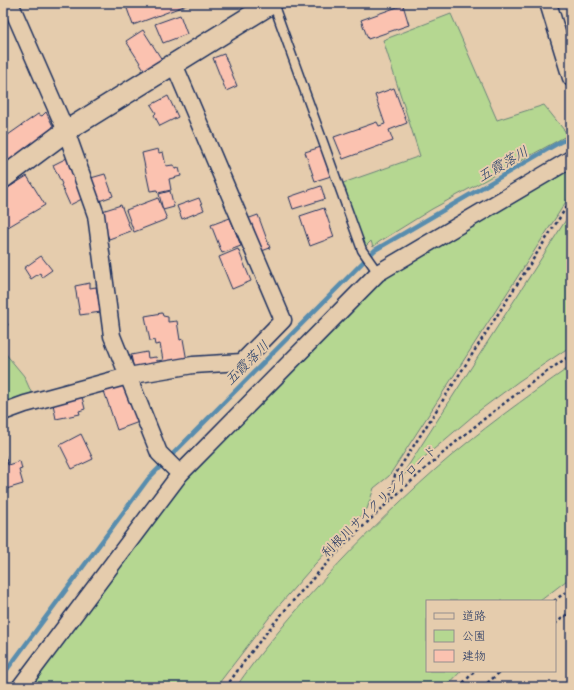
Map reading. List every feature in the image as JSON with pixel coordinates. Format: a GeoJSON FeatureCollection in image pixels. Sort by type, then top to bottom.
{"type":"FeatureCollection","features":[{"type":"Feature","properties":{"kind":"street"},"geometry":{"type":"LineString","coordinates":[[10,3],[66,131],[96,215],[112,336],[159,453],[177,471]]}},
{"type":"Feature","properties":{"kind":"street"},"geometry":{"type":"LineString","coordinates":[[3,178],[66,131],[272,3]]}},
{"type":"Feature","properties":{"kind":"street"},"geometry":{"type":"LineString","coordinates":[[548,3],[571,78]]}},
{"type":"Feature","properties":{"kind":"street"},"geometry":{"type":"LineString","coordinates":[[3,412],[25,404],[128,376],[193,365],[242,362],[283,320],[174,64]]}},
{"type":"Feature","properties":{"kind":"street"},"geometry":{"type":"LineString","coordinates":[[20,687],[177,471],[376,270],[571,159]]}},
{"type":"Feature","properties":{"kind":"lane"},"geometry":{"type":"LineString","coordinates":[[272,3],[362,250],[376,270]]}},
{"type":"Feature","properties":{"kind":"path"},"geometry":{"type":"LineString","coordinates":[[389,502],[395,475],[571,200]]}},
{"type":"Feature","properties":{"kind":"path","name":"利根川サイクリングロード"},"geometry":{"type":"LineString","coordinates":[[226,687],[280,616],[322,569],[389,502],[443,453],[502,404],[571,356]]}},
{"type":"Feature","properties":{"kind":"path"},"geometry":{"type":"LineString","coordinates":[[555,600],[571,588]]}},
{"type":"Feature","properties":{"kind":"path"},"geometry":{"type":"LineString","coordinates":[[556,623],[571,611]]}},
{"type":"Feature","properties":{"kind":"path"},"geometry":{"type":"LineString","coordinates":[[459,687],[474,672]]}},
{"type":"Feature","properties":{"kind":"path"},"geometry":{"type":"LineString","coordinates":[[483,687],[500,672]]}},
{"type":"Feature","properties":{"kind":"green space"},"geometry":{"type":"Polygon","coordinates":[[[451,14],[497,120],[544,105],[568,135],[432,209],[373,247],[371,241],[365,247],[343,183],[420,156],[383,40],[451,14]]]}},
{"type":"Feature","properties":{"kind":"green space"},"geometry":{"type":"Polygon","coordinates":[[[571,167],[571,194],[389,476],[374,488],[367,509],[315,564],[275,610],[216,687],[28,687],[178,485],[379,281],[571,167]]]}},
{"type":"Feature","properties":{"kind":"green space"},"geometry":{"type":"Polygon","coordinates":[[[571,212],[571,346],[519,381],[480,410],[401,477],[571,212]]]}},
{"type":"Feature","properties":{"kind":"green space"},"geometry":{"type":"Polygon","coordinates":[[[5,353],[24,376],[32,394],[3,405],[3,354],[5,353]]]}},
{"type":"Feature","properties":{"kind":"green space"},"geometry":{"type":"Polygon","coordinates":[[[571,366],[571,577],[541,600],[426,600],[426,672],[460,672],[446,687],[236,687],[280,630],[354,547],[436,469],[485,428],[571,366]]]}},
{"type":"Feature","properties":{"kind":"building"},"geometry":{"type":"Polygon","coordinates":[[[125,3],[192,3],[133,25],[125,3]]]}},
{"type":"Feature","properties":{"kind":"building"},"geometry":{"type":"Polygon","coordinates":[[[403,5],[409,25],[368,39],[361,20],[403,5]]]}},
{"type":"Feature","properties":{"kind":"building"},"geometry":{"type":"Polygon","coordinates":[[[180,15],[187,34],[163,43],[155,24],[180,15]]]}},
{"type":"Feature","properties":{"kind":"building"},"geometry":{"type":"Polygon","coordinates":[[[143,30],[164,63],[147,74],[126,41],[143,30]]]}},
{"type":"Feature","properties":{"kind":"building"},"geometry":{"type":"Polygon","coordinates":[[[224,54],[237,86],[226,91],[213,58],[224,54]]]}},
{"type":"Feature","properties":{"kind":"building"},"geometry":{"type":"Polygon","coordinates":[[[394,88],[407,123],[389,130],[393,141],[343,159],[334,137],[377,122],[379,126],[385,124],[375,95],[394,88]]]}},
{"type":"Feature","properties":{"kind":"building"},"geometry":{"type":"Polygon","coordinates":[[[168,96],[178,117],[160,126],[154,115],[156,113],[151,105],[168,96]]]}},
{"type":"Feature","properties":{"kind":"building"},"geometry":{"type":"Polygon","coordinates":[[[46,112],[53,126],[49,137],[10,164],[3,154],[3,129],[8,135],[38,114],[42,116],[46,112]]]}},
{"type":"Feature","properties":{"kind":"building"},"geometry":{"type":"Polygon","coordinates":[[[321,147],[331,176],[315,181],[305,152],[321,147]]]}},
{"type":"Feature","properties":{"kind":"building"},"geometry":{"type":"Polygon","coordinates":[[[158,149],[159,153],[163,152],[166,166],[173,165],[175,169],[179,168],[181,176],[169,179],[171,190],[158,193],[157,190],[150,191],[142,153],[158,149]]]}},
{"type":"Feature","properties":{"kind":"building"},"geometry":{"type":"Polygon","coordinates":[[[69,157],[84,198],[70,205],[53,165],[69,157]]]}},
{"type":"Feature","properties":{"kind":"building"},"geometry":{"type":"Polygon","coordinates":[[[105,174],[113,196],[99,201],[91,178],[105,174]]]}},
{"type":"Feature","properties":{"kind":"building"},"geometry":{"type":"Polygon","coordinates":[[[27,176],[45,205],[3,230],[3,191],[27,176]]]}},
{"type":"Feature","properties":{"kind":"building"},"geometry":{"type":"Polygon","coordinates":[[[321,186],[325,199],[293,209],[289,197],[321,186]]]}},
{"type":"Feature","properties":{"kind":"building"},"geometry":{"type":"Polygon","coordinates":[[[170,191],[174,207],[163,210],[159,194],[170,191]]]}},
{"type":"Feature","properties":{"kind":"building"},"geometry":{"type":"Polygon","coordinates":[[[158,198],[167,219],[134,232],[126,210],[158,198]]]}},
{"type":"Feature","properties":{"kind":"building"},"geometry":{"type":"Polygon","coordinates":[[[199,198],[204,210],[182,219],[177,206],[199,198]]]}},
{"type":"Feature","properties":{"kind":"building"},"geometry":{"type":"Polygon","coordinates":[[[121,205],[131,231],[109,239],[99,212],[121,205]]]}},
{"type":"Feature","properties":{"kind":"building"},"geometry":{"type":"Polygon","coordinates":[[[324,208],[334,237],[310,246],[300,216],[324,208]]]}},
{"type":"Feature","properties":{"kind":"building"},"geometry":{"type":"Polygon","coordinates":[[[258,215],[270,248],[259,252],[247,219],[258,215]]]}},
{"type":"Feature","properties":{"kind":"building"},"geometry":{"type":"Polygon","coordinates":[[[230,218],[241,246],[222,253],[211,225],[230,218]]]}},
{"type":"Feature","properties":{"kind":"building"},"geometry":{"type":"Polygon","coordinates":[[[238,249],[251,281],[232,289],[219,257],[238,249]]]}},
{"type":"Feature","properties":{"kind":"building"},"geometry":{"type":"Polygon","coordinates":[[[41,256],[52,270],[42,277],[40,273],[31,279],[24,268],[41,256]]]}},
{"type":"Feature","properties":{"kind":"building"},"geometry":{"type":"Polygon","coordinates":[[[90,283],[90,288],[96,287],[101,312],[80,315],[75,286],[90,283]]]}},
{"type":"Feature","properties":{"kind":"building"},"geometry":{"type":"Polygon","coordinates":[[[162,313],[163,316],[168,317],[168,322],[177,321],[180,340],[183,339],[187,361],[134,370],[131,355],[147,352],[148,358],[156,357],[157,361],[163,360],[160,344],[155,345],[154,340],[150,341],[145,316],[162,313]]]}},
{"type":"Feature","properties":{"kind":"building"},"geometry":{"type":"Polygon","coordinates":[[[3,316],[8,325],[3,328],[3,316]]]}},
{"type":"Feature","properties":{"kind":"building"},"geometry":{"type":"Polygon","coordinates":[[[125,383],[139,422],[117,430],[104,391],[125,383]]]}},
{"type":"Feature","properties":{"kind":"building"},"geometry":{"type":"Polygon","coordinates":[[[82,397],[85,409],[79,411],[80,414],[56,419],[53,404],[82,397]]]}},
{"type":"Feature","properties":{"kind":"building"},"geometry":{"type":"Polygon","coordinates":[[[81,434],[93,459],[72,469],[60,445],[81,434]]]}},
{"type":"Feature","properties":{"kind":"building"},"geometry":{"type":"Polygon","coordinates":[[[3,453],[8,465],[20,461],[22,469],[19,470],[23,484],[3,490],[3,453]]]}},
{"type":"Feature","properties":{"kind":"waterway","name":"五霞落川"},"geometry":{"type":"LineString","coordinates":[[3,675],[148,479],[375,250],[560,142],[571,138]]}}]}
